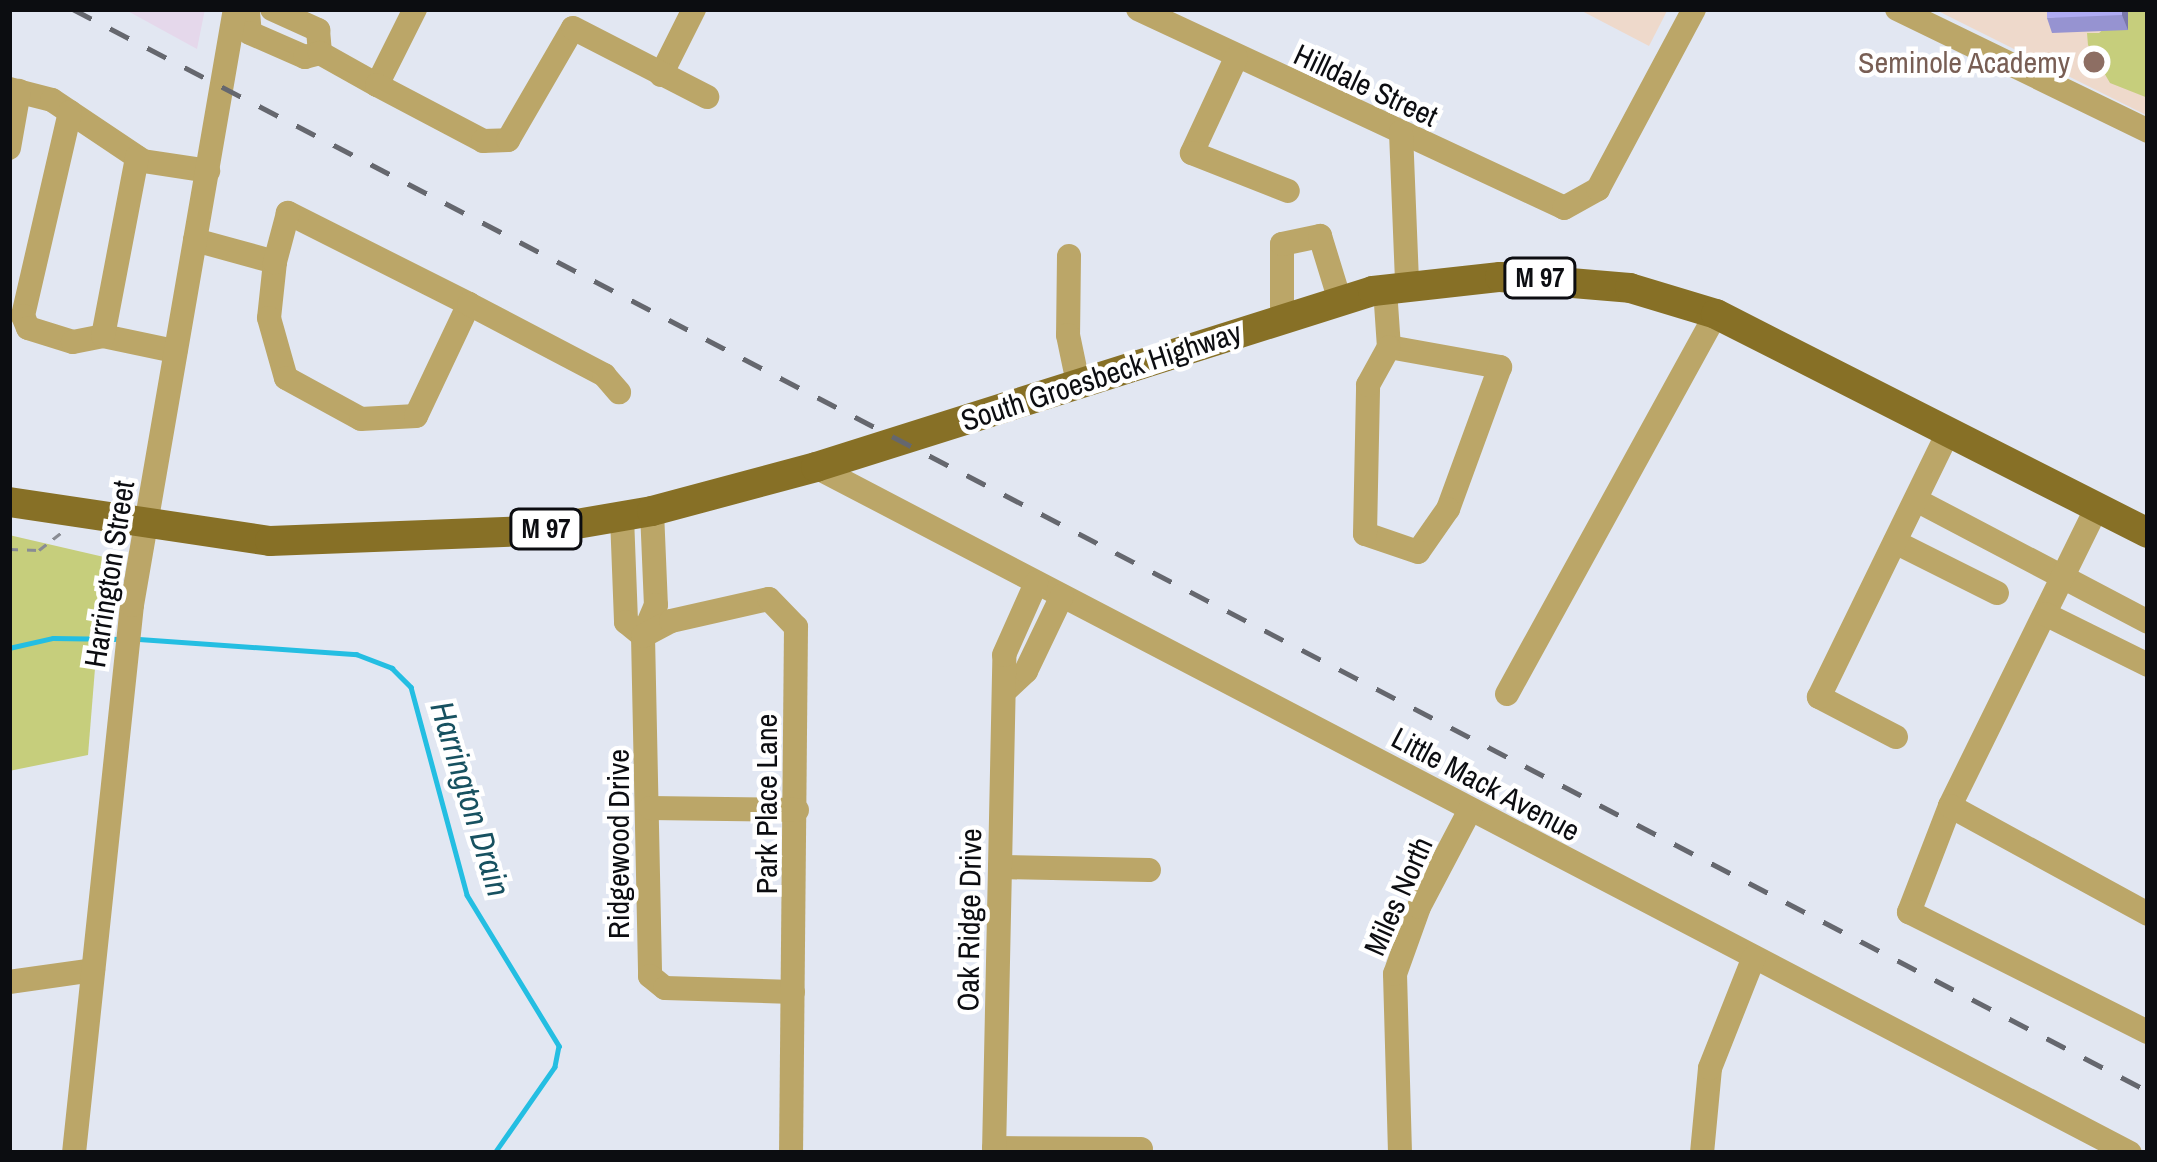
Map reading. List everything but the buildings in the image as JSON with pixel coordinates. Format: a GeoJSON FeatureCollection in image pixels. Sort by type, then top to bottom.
{"type":"FeatureCollection","features":[{"type":"Feature","properties":{"kind":"main road","name":"South Groesbeck Highway"},"geometry":{"type":"LineString","coordinates":[[9,502],[146,527],[364,543],[637,514],[816,467],[1340,301],[1396,286],[1500,277],[1594,282],[1716,314],[2148,533]]}},
{"type":"Feature","properties":{"kind":"street"},"geometry":{"type":"LineString","coordinates":[[377,85],[415,9],[392,9]]}},
{"type":"Feature","properties":{"kind":"street"},"geometry":{"type":"LineString","coordinates":[[662,75],[694,9]]}},
{"type":"Feature","properties":{"kind":"street","name":"Hilldale Street"},"geometry":{"type":"LineString","coordinates":[[1138,9],[1546,204],[1572,208],[1598,189],[1694,9]]}},
{"type":"Feature","properties":{"kind":"street"},"geometry":{"type":"LineString","coordinates":[[1897,9],[2148,130]]}},
{"type":"Feature","properties":{"kind":"street"},"geometry":{"type":"LineString","coordinates":[[320,53],[312,16],[249,10],[250,33],[305,57],[320,53],[495,143],[520,131],[573,28],[707,97]]}},
{"type":"Feature","properties":{"kind":"street","name":"Harrington Street"},"geometry":{"type":"LineString","coordinates":[[74,1153],[132,605],[208,171],[249,10]]}},
{"type":"Feature","properties":{"kind":"street"},"geometry":{"type":"LineString","coordinates":[[1235,58],[1192,153],[1288,191]]}},
{"type":"Feature","properties":{"kind":"street"},"geometry":{"type":"LineString","coordinates":[[9,148],[14,90],[70,112],[137,158],[208,171]]}},
{"type":"Feature","properties":{"kind":"street"},"geometry":{"type":"LineString","coordinates":[[70,112],[23,316],[28,328],[73,342],[103,336],[175,351]]}},
{"type":"Feature","properties":{"kind":"street"},"geometry":{"type":"LineString","coordinates":[[1389,346],[1500,367],[1448,509],[1418,552],[1365,534],[1368,385],[1389,346],[1396,286],[1401,132]]}},
{"type":"Feature","properties":{"kind":"street"},"geometry":{"type":"LineString","coordinates":[[103,336],[137,158]]}},
{"type":"Feature","properties":{"kind":"street"},"geometry":{"type":"LineString","coordinates":[[470,304],[416,416],[361,418],[286,378],[269,318],[275,262],[288,213],[470,304],[604,375],[619,392]]}},
{"type":"Feature","properties":{"kind":"street"},"geometry":{"type":"LineString","coordinates":[[1282,318],[1282,244],[1321,236],[1340,301]]}},
{"type":"Feature","properties":{"kind":"street"},"geometry":{"type":"LineString","coordinates":[[195,240],[275,262]]}},
{"type":"Feature","properties":{"kind":"street"},"geometry":{"type":"LineString","coordinates":[[1069,256],[1068,335],[1078,383]]}},
{"type":"Feature","properties":{"kind":"street"},"geometry":{"type":"LineString","coordinates":[[1507,694],[1716,314]]}},
{"type":"Feature","properties":{"kind":"street"},"geometry":{"type":"LineString","coordinates":[[1896,737],[1819,697],[1949,430]]}},
{"type":"Feature","properties":{"kind":"street","name":"Little Mack Avenue"},"geometry":{"type":"LineString","coordinates":[[816,467],[2130,1153]]}},
{"type":"Feature","properties":{"kind":"street"},"geometry":{"type":"LineString","coordinates":[[1916,500],[2148,622]]}},
{"type":"Feature","properties":{"kind":"street"},"geometry":{"type":"LineString","coordinates":[[2097,507],[1950,806],[1909,912],[2148,1032]]}},
{"type":"Feature","properties":{"kind":"street","name":"Ridgewood Drive"},"geometry":{"type":"LineString","coordinates":[[637,514],[626,622],[644,636],[650,808],[648,969],[655,983],[794,992]]}},
{"type":"Feature","properties":{"kind":"street"},"geometry":{"type":"LineString","coordinates":[[1894,542],[1997,593]]}},
{"type":"Feature","properties":{"kind":"street","name":"Oak Ridge Drive"},"geometry":{"type":"LineString","coordinates":[[994,1151],[1007,689],[1004,655],[1036,583]]}},
{"type":"Feature","properties":{"kind":"street"},"geometry":{"type":"LineString","coordinates":[[1007,689],[1026,671],[1062,596]]}},
{"type":"Feature","properties":{"kind":"street","name":"Park Place Lane"},"geometry":{"type":"LineString","coordinates":[[644,636],[671,621],[769,599],[789,612],[797,810],[791,1153]]}},
{"type":"Feature","properties":{"kind":"street"},"geometry":{"type":"LineString","coordinates":[[2045,614],[2148,665]]}},
{"type":"Feature","properties":{"kind":"street"},"geometry":{"type":"LineString","coordinates":[[1950,806],[2148,914]]}},
{"type":"Feature","properties":{"kind":"street"},"geometry":{"type":"LineString","coordinates":[[650,808],[797,810]]}},
{"type":"Feature","properties":{"kind":"street","name":"Miles North"},"geometry":{"type":"LineString","coordinates":[[1400,1153],[1395,974],[1419,907],[1470,810]]}},
{"type":"Feature","properties":{"kind":"street"},"geometry":{"type":"LineString","coordinates":[[1000,867],[1149,870]]}},
{"type":"Feature","properties":{"kind":"street"},"geometry":{"type":"LineString","coordinates":[[1702,1153],[1710,1067],[1754,957]]}},
{"type":"Feature","properties":{"kind":"street"},"geometry":{"type":"LineString","coordinates":[[9,982],[93,970]]}},
{"type":"Feature","properties":{"kind":"street"},"geometry":{"type":"LineString","coordinates":[[994,1151],[1141,1150]]}},
{"type":"Feature","properties":{"kind":"path"},"geometry":{"type":"LineString","coordinates":[[9,549],[40,550],[81,518]]}},
{"type":"Feature","properties":{"kind":"shaded area"},"geometry":{"type":"Polygon","coordinates":[[[124,9],[205,9],[197,49],[124,9]]]}},
{"type":"Feature","properties":{"kind":"shaded area"},"geometry":{"type":"Polygon","coordinates":[[[1578,9],[1668,9],[1649,46],[1578,9]]]}},
{"type":"Feature","properties":{"kind":"shaded area","name":"Seminole Academy"},"geometry":{"type":"Polygon","coordinates":[[[1934,9],[2148,9],[2148,116],[1934,9]]]}},
{"type":"Feature","properties":{"kind":"green space"},"geometry":{"type":"Polygon","coordinates":[[[2128,9],[2148,9],[2148,98],[2110,83],[2088,45],[2087,33],[2099,33],[2128,9]]]}},
{"type":"Feature","properties":{"kind":"green space"},"geometry":{"type":"Polygon","coordinates":[[[9,535],[104,557],[88,755],[9,771],[9,535]]]}},
{"type":"Feature","properties":{"kind":"waterway","name":"Harrington Drain"},"geometry":{"type":"LineString","coordinates":[[9,648],[53,638],[122,639]]}},
{"type":"Feature","properties":{"kind":"waterway","name":"Harrington Drain"},"geometry":{"type":"LineString","coordinates":[[139,639],[356,654],[392,668],[411,687],[467,895],[559,1046],[555,1067],[495,1153]]}},
{"type":"Feature","properties":{"kind":"railway"},"geometry":{"type":"LineString","coordinates":[[73,9],[2148,1091]]}},
{"type":"Feature","properties":{"kind":"place","name":"Seminole Academy"},"geometry":{"type":"Point","coordinates":[2094,62]}}]}
